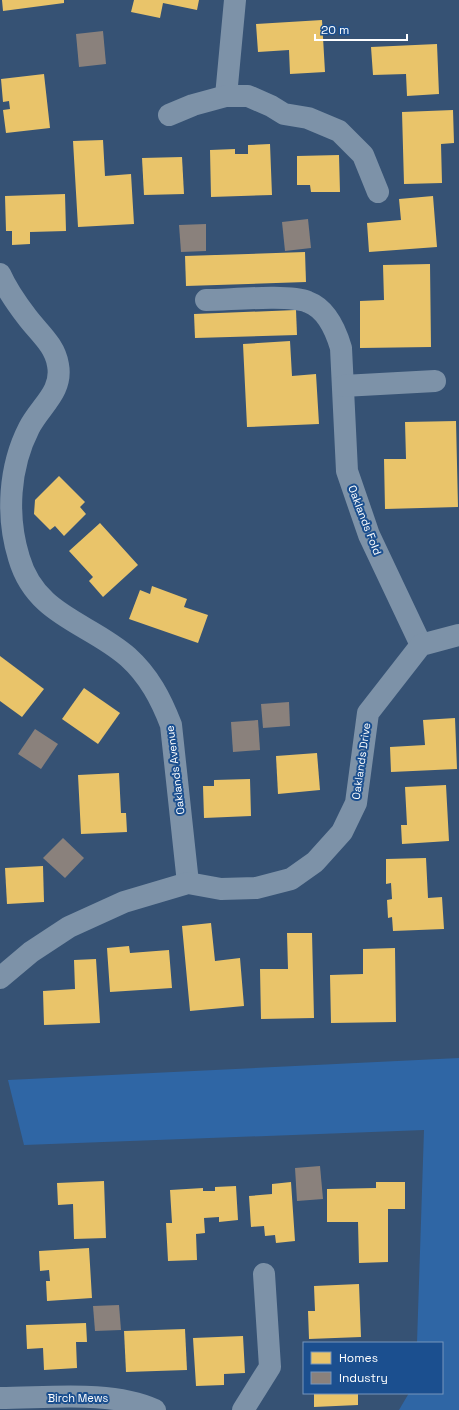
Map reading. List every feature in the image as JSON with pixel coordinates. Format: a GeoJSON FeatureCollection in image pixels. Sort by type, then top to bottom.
{"type":"FeatureCollection","features":[{"type":"Feature","properties":{"kind":"street"},"geometry":{"type":"LineString","coordinates":[[226,96],[235,0]]}},
{"type":"Feature","properties":{"kind":"street"},"geometry":{"type":"LineString","coordinates":[[168,115],[193,105],[226,96],[248,96],[271,106],[284,114],[308,118],[339,131],[363,155],[378,192]]}},
{"type":"Feature","properties":{"kind":"street","name":"Oaklands Avenue"},"geometry":{"type":"LineString","coordinates":[[0,274],[7,290],[28,318],[52,345],[58,365],[58,385],[29,428],[18,457],[12,482],[13,531],[19,559],[30,581],[45,602],[64,617],[106,640],[128,657],[147,678],[162,701],[171,725],[188,883]]}},
{"type":"Feature","properties":{"kind":"street","name":"Oaklands Fold"},"geometry":{"type":"LineString","coordinates":[[206,300],[291,298],[309,302],[323,313],[336,330],[341,348],[347,471],[369,534],[421,645]]}},
{"type":"Feature","properties":{"kind":"street"},"geometry":{"type":"LineString","coordinates":[[343,386],[435,381]]}},
{"type":"Feature","properties":{"kind":"street"},"geometry":{"type":"LineString","coordinates":[[421,645],[459,636]]}},
{"type":"Feature","properties":{"kind":"street","name":"Oaklands Drive"},"geometry":{"type":"LineString","coordinates":[[0,978],[31,952],[69,928],[124,902],[188,883],[221,889],[256,888],[291,879],[315,862],[342,832],[356,803],[368,713],[421,645]]}},
{"type":"Feature","properties":{"kind":"street"},"geometry":{"type":"LineString","coordinates":[[243,1410],[270,1367],[264,1274]]}},
{"type":"Feature","properties":{"kind":"street","name":"Birch Mews"},"geometry":{"type":"LineString","coordinates":[[0,1398],[110,1397],[142,1404],[155,1410]]}},
{"type":"Feature","properties":{"kind":"shaded area"},"geometry":{"type":"Polygon","coordinates":[[[459,1058],[459,1410],[399,1410],[408,1394],[443,1394],[443,1342],[417,1342],[424,1130],[24,1145],[8,1080],[459,1058]]]}},
{"type":"Feature","properties":{"kind":"building: Homes"},"geometry":{"type":"Polygon","coordinates":[[[2,0],[64,0],[64,3],[3,11],[2,0]]]}},
{"type":"Feature","properties":{"kind":"building: Homes"},"geometry":{"type":"Polygon","coordinates":[[[134,0],[199,0],[197,10],[163,3],[160,18],[131,12],[134,0]]]}},
{"type":"Feature","properties":{"kind":"building: Homes"},"geometry":{"type":"Polygon","coordinates":[[[322,20],[325,72],[290,74],[289,50],[258,52],[256,24],[322,20]]]}},
{"type":"Feature","properties":{"kind":"building: Homes"},"geometry":{"type":"Polygon","coordinates":[[[437,44],[439,94],[407,96],[406,74],[373,75],[371,47],[437,44]]]}},
{"type":"Feature","properties":{"kind":"building: Homes"},"geometry":{"type":"Polygon","coordinates":[[[44,74],[50,128],[6,133],[3,110],[10,109],[9,101],[3,102],[1,79],[44,74]]]}},
{"type":"Feature","properties":{"kind":"building: Homes"},"geometry":{"type":"Polygon","coordinates":[[[453,110],[454,143],[441,144],[442,183],[404,184],[402,112],[453,110]]]}},
{"type":"Feature","properties":{"kind":"building: Homes"},"geometry":{"type":"Polygon","coordinates":[[[103,140],[105,176],[131,174],[134,224],[78,227],[73,141],[103,140]]]}},
{"type":"Feature","properties":{"kind":"building: Homes"},"geometry":{"type":"Polygon","coordinates":[[[270,144],[272,195],[211,197],[210,150],[235,149],[235,154],[248,154],[248,145],[270,144]]]}},
{"type":"Feature","properties":{"kind":"building: Homes"},"geometry":{"type":"Polygon","coordinates":[[[339,155],[340,192],[311,192],[310,185],[297,185],[297,156],[339,155]]]}},
{"type":"Feature","properties":{"kind":"building: Homes"},"geometry":{"type":"Polygon","coordinates":[[[182,157],[184,194],[144,195],[142,158],[182,157]]]}},
{"type":"Feature","properties":{"kind":"building: Homes"},"geometry":{"type":"Polygon","coordinates":[[[65,194],[66,231],[30,232],[30,244],[12,245],[12,231],[6,231],[5,196],[65,194]]]}},
{"type":"Feature","properties":{"kind":"building: Homes"},"geometry":{"type":"Polygon","coordinates":[[[433,196],[437,247],[369,252],[367,223],[401,220],[399,199],[433,196]]]}},
{"type":"Feature","properties":{"kind":"building: Homes"},"geometry":{"type":"Polygon","coordinates":[[[305,252],[306,282],[186,286],[185,256],[305,252]]]}},
{"type":"Feature","properties":{"kind":"building: Homes"},"geometry":{"type":"Polygon","coordinates":[[[430,264],[431,347],[360,348],[360,301],[384,300],[383,265],[430,264]]]}},
{"type":"Feature","properties":{"kind":"building: Homes"},"geometry":{"type":"Polygon","coordinates":[[[296,310],[297,335],[195,338],[194,314],[296,310]]]}},
{"type":"Feature","properties":{"kind":"building: Homes"},"geometry":{"type":"Polygon","coordinates":[[[290,341],[292,376],[316,374],[319,424],[247,427],[243,344],[290,341]]]}},
{"type":"Feature","properties":{"kind":"building: Homes"},"geometry":{"type":"Polygon","coordinates":[[[456,421],[458,507],[385,509],[384,459],[406,459],[405,422],[456,421]]]}},
{"type":"Feature","properties":{"kind":"building: Homes"},"geometry":{"type":"Polygon","coordinates":[[[59,476],[85,502],[80,507],[86,514],[64,536],[55,526],[50,530],[34,514],[35,500],[59,476]]]}},
{"type":"Feature","properties":{"kind":"building: Homes"},"geometry":{"type":"Polygon","coordinates":[[[100,523],[138,565],[103,597],[89,581],[93,577],[69,551],[100,523]]]}},
{"type":"Feature","properties":{"kind":"building: Homes"},"geometry":{"type":"Polygon","coordinates":[[[152,586],[187,599],[184,607],[208,615],[198,643],[129,619],[140,590],[150,594],[152,586]]]}},
{"type":"Feature","properties":{"kind":"building: Homes"},"geometry":{"type":"Polygon","coordinates":[[[0,656],[44,689],[22,717],[0,701],[0,656]]]}},
{"type":"Feature","properties":{"kind":"building: Homes"},"geometry":{"type":"Polygon","coordinates":[[[84,688],[120,713],[98,744],[62,719],[84,688]]]}},
{"type":"Feature","properties":{"kind":"building: Homes"},"geometry":{"type":"Polygon","coordinates":[[[455,718],[457,769],[391,772],[390,747],[425,745],[423,720],[455,718]]]}},
{"type":"Feature","properties":{"kind":"building: Homes"},"geometry":{"type":"Polygon","coordinates":[[[317,753],[320,790],[278,794],[276,756],[317,753]]]}},
{"type":"Feature","properties":{"kind":"building: Homes"},"geometry":{"type":"Polygon","coordinates":[[[119,773],[121,813],[126,813],[127,832],[81,834],[78,775],[119,773]]]}},
{"type":"Feature","properties":{"kind":"building: Homes"},"geometry":{"type":"Polygon","coordinates":[[[250,779],[251,816],[204,818],[203,786],[214,786],[214,780],[250,779]]]}},
{"type":"Feature","properties":{"kind":"building: Homes"},"geometry":{"type":"Polygon","coordinates":[[[446,785],[449,841],[402,844],[401,825],[407,825],[405,787],[446,785]]]}},
{"type":"Feature","properties":{"kind":"building: Homes"},"geometry":{"type":"Polygon","coordinates":[[[426,858],[428,898],[442,897],[444,929],[393,931],[392,917],[388,918],[387,900],[392,899],[391,883],[386,884],[386,859],[426,858]]]}},
{"type":"Feature","properties":{"kind":"building: Homes"},"geometry":{"type":"Polygon","coordinates":[[[43,866],[44,902],[7,904],[5,868],[43,866]]]}},
{"type":"Feature","properties":{"kind":"building: Homes"},"geometry":{"type":"Polygon","coordinates":[[[211,923],[215,961],[240,958],[244,1006],[190,1011],[182,926],[211,923]]]}},
{"type":"Feature","properties":{"kind":"building: Homes"},"geometry":{"type":"Polygon","coordinates":[[[287,933],[312,933],[314,1018],[261,1019],[260,969],[288,969],[287,933]]]}},
{"type":"Feature","properties":{"kind":"building: Homes"},"geometry":{"type":"Polygon","coordinates":[[[129,946],[130,953],[169,950],[172,988],[110,992],[107,948],[129,946]]]}},
{"type":"Feature","properties":{"kind":"building: Homes"},"geometry":{"type":"Polygon","coordinates":[[[395,948],[396,1022],[331,1023],[330,975],[363,974],[363,949],[395,948]]]}},
{"type":"Feature","properties":{"kind":"building: Homes"},"geometry":{"type":"Polygon","coordinates":[[[96,959],[100,1023],[44,1025],[43,991],[75,989],[74,960],[96,959]]]}},
{"type":"Feature","properties":{"kind":"building: Homes"},"geometry":{"type":"Polygon","coordinates":[[[104,1181],[106,1238],[74,1239],[73,1204],[58,1205],[57,1183],[104,1181]]]}},
{"type":"Feature","properties":{"kind":"building: Homes"},"geometry":{"type":"Polygon","coordinates":[[[291,1182],[295,1241],[276,1243],[275,1235],[265,1236],[264,1226],[251,1227],[249,1196],[272,1194],[272,1184],[291,1182]]]}},
{"type":"Feature","properties":{"kind":"building: Homes"},"geometry":{"type":"Polygon","coordinates":[[[376,1182],[405,1182],[405,1209],[388,1209],[388,1262],[359,1263],[358,1222],[327,1222],[327,1189],[376,1188],[376,1182]]]}},
{"type":"Feature","properties":{"kind":"building: Homes"},"geometry":{"type":"Polygon","coordinates":[[[236,1186],[238,1220],[219,1222],[219,1217],[204,1218],[205,1233],[196,1234],[197,1260],[168,1261],[166,1223],[172,1223],[170,1190],[203,1188],[203,1191],[215,1191],[215,1187],[236,1186]]]}},
{"type":"Feature","properties":{"kind":"building: Homes"},"geometry":{"type":"Polygon","coordinates":[[[89,1248],[92,1298],[47,1301],[46,1281],[50,1281],[49,1270],[40,1271],[39,1251],[89,1248]]]}},
{"type":"Feature","properties":{"kind":"building: Homes"},"geometry":{"type":"Polygon","coordinates":[[[359,1284],[361,1337],[309,1339],[308,1311],[315,1311],[314,1286],[359,1284]]]}},
{"type":"Feature","properties":{"kind":"building: Homes"},"geometry":{"type":"Polygon","coordinates":[[[86,1323],[87,1342],[76,1342],[77,1368],[44,1370],[43,1348],[27,1349],[26,1325],[86,1323]]]}},
{"type":"Feature","properties":{"kind":"building: Homes"},"geometry":{"type":"Polygon","coordinates":[[[185,1329],[187,1370],[126,1372],[124,1331],[185,1329]]]}},
{"type":"Feature","properties":{"kind":"building: Homes"},"geometry":{"type":"Polygon","coordinates":[[[243,1336],[245,1373],[224,1374],[224,1385],[196,1386],[193,1338],[243,1336]]]}},
{"type":"Feature","properties":{"kind":"building: Homes"},"geometry":{"type":"Polygon","coordinates":[[[314,1394],[358,1394],[358,1405],[314,1407],[314,1394]]]}},
{"type":"Feature","properties":{"kind":"building: Industry"},"geometry":{"type":"Polygon","coordinates":[[[103,31],[106,64],[79,67],[76,34],[103,31]]]}},
{"type":"Feature","properties":{"kind":"building: Industry"},"geometry":{"type":"Polygon","coordinates":[[[308,219],[311,248],[285,251],[282,222],[308,219]]]}},
{"type":"Feature","properties":{"kind":"building: Industry"},"geometry":{"type":"Polygon","coordinates":[[[206,224],[206,251],[181,252],[179,225],[206,224]]]}},
{"type":"Feature","properties":{"kind":"building: Industry"},"geometry":{"type":"Polygon","coordinates":[[[289,702],[290,726],[263,728],[261,704],[289,702]]]}},
{"type":"Feature","properties":{"kind":"building: Industry"},"geometry":{"type":"Polygon","coordinates":[[[258,720],[260,750],[233,752],[231,722],[258,720]]]}},
{"type":"Feature","properties":{"kind":"building: Industry"},"geometry":{"type":"Polygon","coordinates":[[[35,729],[58,744],[41,769],[18,754],[35,729]]]}},
{"type":"Feature","properties":{"kind":"building: Industry"},"geometry":{"type":"Polygon","coordinates":[[[63,838],[84,858],[65,878],[43,858],[63,838]]]}},
{"type":"Feature","properties":{"kind":"building: Industry"},"geometry":{"type":"Polygon","coordinates":[[[320,1166],[323,1199],[297,1201],[295,1168],[320,1166]]]}},
{"type":"Feature","properties":{"kind":"building: Industry"},"geometry":{"type":"Polygon","coordinates":[[[119,1305],[121,1330],[95,1331],[93,1306],[119,1305]]]}}]}
